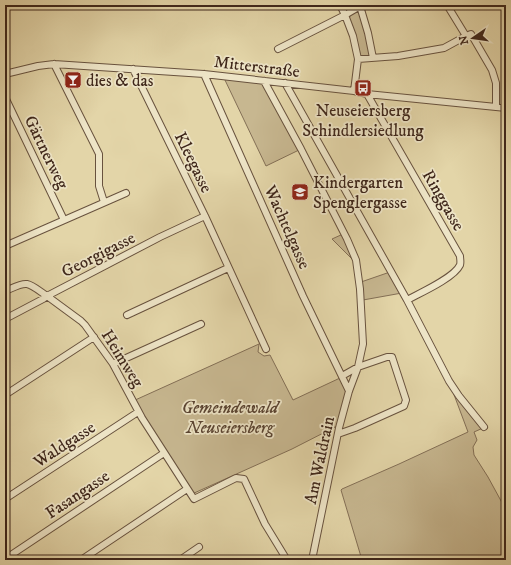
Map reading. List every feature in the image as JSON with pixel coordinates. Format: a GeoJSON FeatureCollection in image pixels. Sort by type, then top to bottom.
{"type":"FeatureCollection","features":[{"type":"Feature","properties":{"kind":"street"},"geometry":{"type":"LineString","coordinates":[[340,5],[353,36],[358,59],[354,91]]}},
{"type":"Feature","properties":{"kind":"street"},"geometry":{"type":"LineString","coordinates":[[447,5],[466,36]]}},
{"type":"Feature","properties":{"kind":"street"},"geometry":{"type":"LineString","coordinates":[[278,49],[361,6],[373,58]]}},
{"type":"Feature","properties":{"kind":"street"},"geometry":{"type":"LineString","coordinates":[[358,59],[398,56],[444,48],[471,34],[492,70],[496,83],[496,107]]}},
{"type":"Feature","properties":{"kind":"street"},"geometry":{"type":"LineString","coordinates":[[54,64],[99,154],[98,183],[104,202]]}},
{"type":"Feature","properties":{"kind":"street","name":"Mitterstraße"},"geometry":{"type":"LineString","coordinates":[[5,74],[38,66],[54,64],[133,69],[204,74],[354,91],[367,94],[506,108]]}},
{"type":"Feature","properties":{"kind":"street","name":"Kleegasse"},"geometry":{"type":"LineString","coordinates":[[133,69],[205,216],[266,349]]}},
{"type":"Feature","properties":{"kind":"street","name":"Wachtelgasse"},"geometry":{"type":"LineString","coordinates":[[204,74],[303,296],[349,391]]}},
{"type":"Feature","properties":{"kind":"street","name":"Am Waldrain"},"geometry":{"type":"LineString","coordinates":[[264,81],[337,217],[356,260],[360,289],[363,344],[358,367],[349,391],[338,434],[311,559]]}},
{"type":"Feature","properties":{"kind":"street"},"geometry":{"type":"LineString","coordinates":[[285,83],[407,300],[455,390],[484,427]]}},
{"type":"Feature","properties":{"kind":"street","name":"Ringgasse"},"geometry":{"type":"LineString","coordinates":[[367,94],[460,256],[461,263],[453,274],[429,289],[407,300]]}},
{"type":"Feature","properties":{"kind":"street","name":"Gärtnerweg"},"geometry":{"type":"LineString","coordinates":[[5,97],[64,220]]}},
{"type":"Feature","properties":{"kind":"street"},"geometry":{"type":"LineString","coordinates":[[5,246],[126,193]]}},
{"type":"Feature","properties":{"kind":"street","name":"Georgigasse"},"geometry":{"type":"LineString","coordinates":[[5,291],[29,284],[47,296],[160,237],[205,216]]}},
{"type":"Feature","properties":{"kind":"street"},"geometry":{"type":"LineString","coordinates":[[127,315],[228,268]]}},
{"type":"Feature","properties":{"kind":"street"},"geometry":{"type":"LineString","coordinates":[[5,319],[47,296]]}},
{"type":"Feature","properties":{"kind":"street","name":"Heimweg"},"geometry":{"type":"LineString","coordinates":[[47,296],[81,320],[94,337],[113,364],[138,412],[194,499],[236,478],[244,479],[265,524],[287,560]]}},
{"type":"Feature","properties":{"kind":"street"},"geometry":{"type":"LineString","coordinates":[[113,364],[201,324]]}},
{"type":"Feature","properties":{"kind":"street"},"geometry":{"type":"LineString","coordinates":[[5,395],[94,337]]}},
{"type":"Feature","properties":{"kind":"street"},"geometry":{"type":"LineString","coordinates":[[338,434],[404,406],[406,400],[392,358],[387,357],[358,367],[342,376]]}},
{"type":"Feature","properties":{"kind":"street","name":"Waldgasse"},"geometry":{"type":"LineString","coordinates":[[5,499],[138,412]]}},
{"type":"Feature","properties":{"kind":"street","name":"Fasangasse"},"geometry":{"type":"LineString","coordinates":[[5,559],[164,452]]}},
{"type":"Feature","properties":{"kind":"street"},"geometry":{"type":"LineString","coordinates":[[81,560],[187,488]]}},
{"type":"Feature","properties":{"kind":"street"},"geometry":{"type":"LineString","coordinates":[[180,560],[199,547]]}},
{"type":"Feature","properties":{"kind":"green space"},"geometry":{"type":"Polygon","coordinates":[[[357,11],[361,14],[372,55],[362,58],[359,55],[349,18],[351,14],[357,11]]]}},
{"type":"Feature","properties":{"kind":"green space"},"geometry":{"type":"Polygon","coordinates":[[[224,78],[264,83],[299,150],[266,166],[224,78]]]}},
{"type":"Feature","properties":{"kind":"green space"},"geometry":{"type":"Polygon","coordinates":[[[343,234],[352,259],[332,239],[343,234]]]}},
{"type":"Feature","properties":{"kind":"green space"},"geometry":{"type":"Polygon","coordinates":[[[390,272],[402,293],[363,300],[361,282],[390,272]]]}},
{"type":"Feature","properties":{"kind":"green space","name":"Gemeindewald Neuseiersberg"},"geometry":{"type":"Polygon","coordinates":[[[259,344],[258,352],[264,356],[270,355],[293,400],[340,378],[345,387],[346,395],[337,426],[292,449],[192,494],[133,401],[259,344]]]}},
{"type":"Feature","properties":{"kind":"green space"},"geometry":{"type":"Polygon","coordinates":[[[450,384],[483,428],[474,432],[477,440],[473,447],[474,455],[506,510],[506,560],[362,560],[341,490],[468,432],[450,384]]]}},
{"type":"Feature","properties":{"kind":"place","name":"dies & das"},"geometry":{"type":"Point","coordinates":[73,80]}},
{"type":"Feature","properties":{"kind":"place","name":"Neuseiersberg Schindlersiedlung"},"geometry":{"type":"Point","coordinates":[363,88]}},
{"type":"Feature","properties":{"kind":"place","name":"Kindergarten Spenglergasse"},"geometry":{"type":"Point","coordinates":[300,192]}}]}
